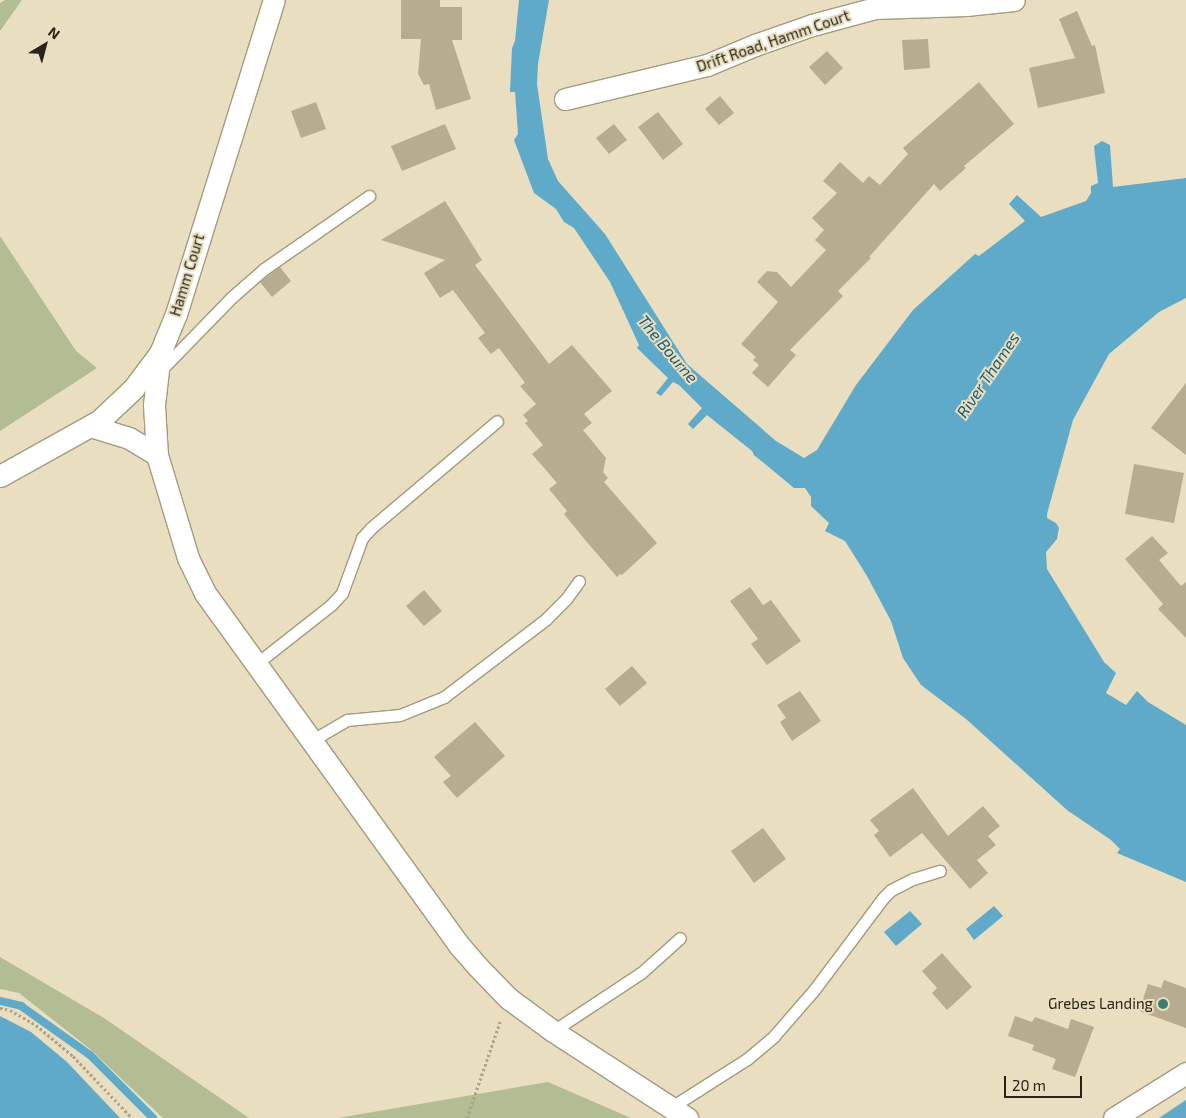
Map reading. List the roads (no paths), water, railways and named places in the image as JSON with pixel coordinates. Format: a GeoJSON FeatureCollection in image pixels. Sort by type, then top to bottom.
{"type":"FeatureCollection","features":[{"type":"Feature","properties":{"kind":"street","name":"Hamm Court"},"geometry":{"type":"LineString","coordinates":[[0,476],[99,421],[159,363],[274,0]]}},
{"type":"Feature","properties":{"kind":"street","name":"Drift Road, Hamm Court"},"geometry":{"type":"LineString","coordinates":[[565,99],[707,65],[755,44],[812,25],[875,8],[966,5],[1014,0]]}},
{"type":"Feature","properties":{"kind":"street"},"geometry":{"type":"LineString","coordinates":[[159,363],[154,405],[157,455],[192,567],[205,593],[458,944],[508,998],[553,1031],[678,1113]]}},
{"type":"Feature","properties":{"kind":"street"},"geometry":{"type":"LineString","coordinates":[[90,426],[129,438],[157,455]]}},
{"type":"Feature","properties":{"kind":"street"},"geometry":{"type":"LineString","coordinates":[[1114,1118],[1186,1072]]}},
{"type":"Feature","properties":{"kind":"lane"},"geometry":{"type":"LineString","coordinates":[[159,363],[264,269],[368,196]]}},
{"type":"Feature","properties":{"kind":"lane"},"geometry":{"type":"LineString","coordinates":[[256,664],[342,593],[362,538],[370,528],[497,421]]}},
{"type":"Feature","properties":{"kind":"lane"},"geometry":{"type":"LineString","coordinates":[[311,741],[347,720],[400,715],[444,697],[546,619],[566,599],[579,581]]}},
{"type":"Feature","properties":{"kind":"lane"},"geometry":{"type":"LineString","coordinates":[[678,1113],[774,1036],[814,990],[891,890],[913,879],[940,871]]}},
{"type":"Feature","properties":{"kind":"lane"},"geometry":{"type":"LineString","coordinates":[[553,1031],[642,974],[680,938]]}},
{"type":"Feature","properties":{"kind":"water"},"geometry":{"type":"Polygon","coordinates":[[[519,0],[549,0],[538,64],[537,84],[548,159],[558,181],[605,234],[687,364],[776,441],[804,458],[817,450],[856,385],[913,310],[975,254],[979,256],[1025,221],[1009,204],[1017,195],[1041,217],[1086,201],[1091,193],[1091,186],[1098,183],[1094,146],[1102,141],[1110,145],[1113,187],[1186,178],[1186,298],[1159,312],[1109,354],[1073,420],[1047,514],[1047,518],[1056,523],[1059,528],[1057,539],[1046,552],[1047,569],[1104,662],[1116,673],[1106,693],[1126,705],[1137,691],[1148,702],[1186,725],[1186,882],[1117,853],[1120,849],[1111,840],[1067,810],[966,719],[921,685],[903,658],[891,621],[867,576],[845,541],[825,531],[829,523],[811,506],[811,497],[805,488],[794,488],[707,415],[693,429],[688,424],[702,408],[679,385],[673,382],[661,396],[656,393],[668,378],[637,348],[639,345],[610,282],[574,228],[564,222],[556,209],[534,193],[514,140],[518,134],[515,92],[510,92],[512,48],[515,41],[519,0]]]}},
{"type":"Feature","properties":{"kind":"water"},"geometry":{"type":"Polygon","coordinates":[[[994,906],[1003,916],[974,940],[966,929],[994,906]]]}},
{"type":"Feature","properties":{"kind":"water"},"geometry":{"type":"Polygon","coordinates":[[[910,911],[922,924],[896,946],[884,932],[910,911]]]}},
{"type":"Feature","properties":{"kind":"water"},"geometry":{"type":"Polygon","coordinates":[[[0,1016],[31,1032],[67,1062],[120,1118],[0,1118],[0,1016]]]}},
{"type":"Feature","properties":{"kind":"water"},"geometry":{"type":"Polygon","coordinates":[[[1186,1100],[1186,1118],[1159,1118],[1186,1100]]]}},
{"type":"Feature","properties":{"kind":"waterway"},"geometry":{"type":"LineString","coordinates":[[0,1001],[21,1006],[90,1055],[153,1118]]}},
{"type":"Feature","properties":{"kind":"place","name":"Grebes Landing"},"geometry":{"type":"Point","coordinates":[1163,1004]}},
{"type":"Feature","properties":{"kind":"water label","name":"The Bourne"},"geometry":{"type":"Point","coordinates":[668,349]}},
{"type":"Feature","properties":{"kind":"water label","name":"River Thames"},"geometry":{"type":"Point","coordinates":[988,375]}}]}
